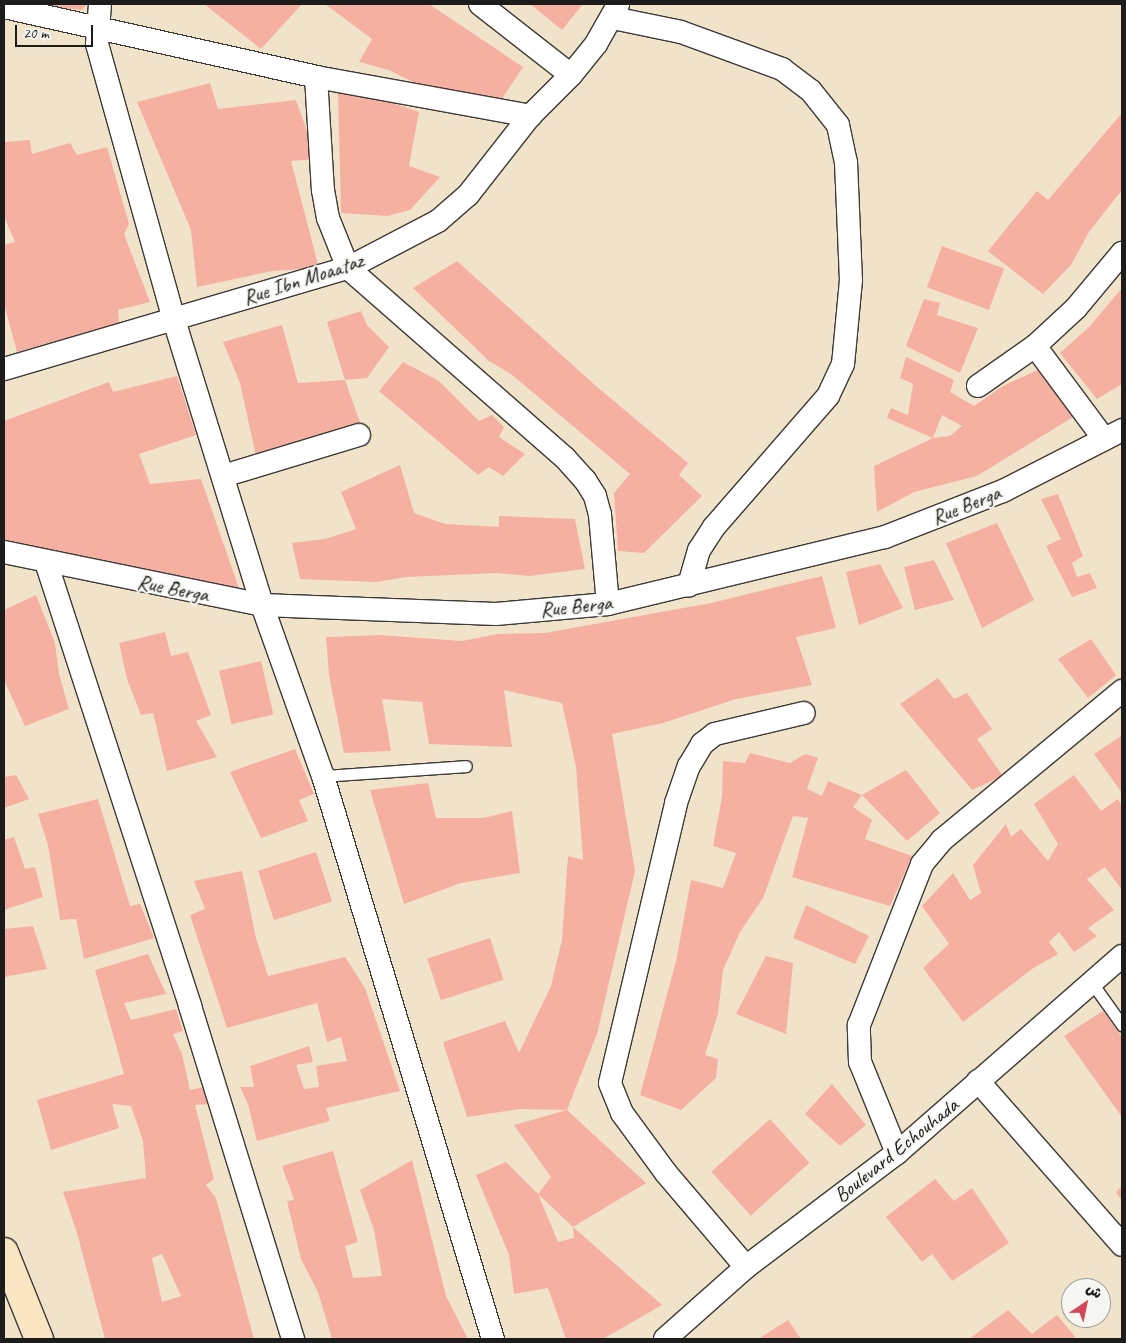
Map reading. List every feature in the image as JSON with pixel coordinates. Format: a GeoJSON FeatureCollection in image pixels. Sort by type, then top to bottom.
{"type":"FeatureCollection","features":[{"type":"Feature","properties":{"kind":"main road"},"geometry":{"type":"LineString","coordinates":[[4,1252],[40,1339]]}},
{"type":"Feature","properties":{"kind":"street"},"geometry":{"type":"LineString","coordinates":[[100,4],[96,28],[100,60],[174,320],[262,605],[323,776],[493,1339]]}},
{"type":"Feature","properties":{"kind":"street"},"geometry":{"type":"LineString","coordinates":[[480,4],[571,75]]}},
{"type":"Feature","properties":{"kind":"street"},"geometry":{"type":"LineString","coordinates":[[4,7],[316,77],[530,116]]}},
{"type":"Feature","properties":{"kind":"street"},"geometry":{"type":"LineString","coordinates":[[616,11],[782,68],[812,91],[838,125],[846,162],[851,280],[842,364],[828,396],[753,486],[714,527],[699,550],[689,586]]}},
{"type":"Feature","properties":{"kind":"street","name":"Rue Ibn Moaataz"},"geometry":{"type":"LineString","coordinates":[[4,369],[348,268],[438,221],[454,209],[530,116],[571,75],[616,11]]}},
{"type":"Feature","properties":{"kind":"street"},"geometry":{"type":"LineString","coordinates":[[316,77],[323,190],[328,218],[348,268],[565,458],[585,480],[595,496],[600,515],[608,604]]}},
{"type":"Feature","properties":{"kind":"street"},"geometry":{"type":"LineString","coordinates":[[978,386],[1035,346],[1076,308],[1122,253]]}},
{"type":"Feature","properties":{"kind":"street"},"geometry":{"type":"LineString","coordinates":[[1035,346],[1113,434]]}},
{"type":"Feature","properties":{"kind":"street","name":"Rue Berga"},"geometry":{"type":"LineString","coordinates":[[4,552],[262,605],[496,614],[608,604],[689,586],[885,537],[1003,491],[1113,434]]}},
{"type":"Feature","properties":{"kind":"street"},"geometry":{"type":"LineString","coordinates":[[223,476],[359,435]]}},
{"type":"Feature","properties":{"kind":"street"},"geometry":{"type":"LineString","coordinates":[[46,562],[190,1006],[293,1339]]}},
{"type":"Feature","properties":{"kind":"street"},"geometry":{"type":"LineString","coordinates":[[896,1153],[860,1062],[859,1025],[922,864],[942,840],[1122,691]]}},
{"type":"Feature","properties":{"kind":"street"},"geometry":{"type":"LineString","coordinates":[[746,1267],[666,1174],[622,1113],[610,1083],[676,803],[689,766],[702,744],[715,734],[804,713]]}},
{"type":"Feature","properties":{"kind":"street","name":"Boulevard Echouhada"},"geometry":{"type":"LineString","coordinates":[[665,1339],[746,1267],[896,1153],[1122,956]]}},
{"type":"Feature","properties":{"kind":"street"},"geometry":{"type":"LineString","coordinates":[[978,1081],[1122,1244]]}},
{"type":"Feature","properties":{"kind":"lane"},"geometry":{"type":"LineString","coordinates":[[323,776],[466,766]]}},
{"type":"Feature","properties":{"kind":"lane"},"geometry":{"type":"LineString","coordinates":[[1092,983],[1122,1024]]}},
{"type":"Feature","properties":{"kind":"building"},"geometry":{"type":"Polygon","coordinates":[[[22,4],[87,4],[82,10],[22,4]]]}},
{"type":"Feature","properties":{"kind":"building"},"geometry":{"type":"Polygon","coordinates":[[[204,4],[302,4],[261,49],[204,4]]]}},
{"type":"Feature","properties":{"kind":"building"},"geometry":{"type":"Polygon","coordinates":[[[325,4],[429,4],[523,67],[497,106],[431,91],[389,70],[359,62],[372,39],[325,4]]]}},
{"type":"Feature","properties":{"kind":"building"},"geometry":{"type":"Polygon","coordinates":[[[530,4],[583,4],[562,30],[530,4]]]}},
{"type":"Feature","properties":{"kind":"building"},"geometry":{"type":"Polygon","coordinates":[[[210,83],[218,109],[296,100],[317,159],[291,161],[319,268],[272,271],[197,287],[191,230],[137,102],[210,83]]]}},
{"type":"Feature","properties":{"kind":"building"},"geometry":{"type":"Polygon","coordinates":[[[338,92],[384,100],[419,112],[409,166],[440,177],[410,210],[387,216],[341,213],[338,92]]]}},
{"type":"Feature","properties":{"kind":"building"},"geometry":{"type":"Polygon","coordinates":[[[1122,113],[1122,190],[1089,232],[1071,265],[1043,294],[988,251],[1037,191],[1048,200],[1122,113]]]}},
{"type":"Feature","properties":{"kind":"building"},"geometry":{"type":"Polygon","coordinates":[[[30,140],[32,154],[70,143],[77,155],[107,147],[129,224],[124,234],[150,302],[118,310],[119,323],[17,352],[4,304],[4,245],[15,242],[4,216],[4,142],[30,140]]]}},
{"type":"Feature","properties":{"kind":"building"},"geometry":{"type":"Polygon","coordinates":[[[942,246],[1004,269],[989,310],[927,287],[942,246]]]}},
{"type":"Feature","properties":{"kind":"building"},"geometry":{"type":"Polygon","coordinates":[[[457,261],[596,386],[688,463],[679,475],[702,496],[644,553],[618,551],[614,493],[630,474],[511,374],[489,361],[413,288],[457,261]]]}},
{"type":"Feature","properties":{"kind":"building"},"geometry":{"type":"Polygon","coordinates":[[[1122,288],[1122,384],[1097,399],[1060,353],[1089,327],[1122,288]]]}},
{"type":"Feature","properties":{"kind":"building"},"geometry":{"type":"Polygon","coordinates":[[[924,299],[940,303],[937,315],[978,328],[960,373],[906,346],[924,299]]]}},
{"type":"Feature","properties":{"kind":"building"},"geometry":{"type":"Polygon","coordinates":[[[361,311],[367,325],[389,347],[367,378],[345,380],[327,322],[361,311]]]}},
{"type":"Feature","properties":{"kind":"building"},"geometry":{"type":"Polygon","coordinates":[[[282,325],[298,383],[345,380],[363,431],[258,465],[240,383],[223,342],[282,325]]]}},
{"type":"Feature","properties":{"kind":"building"},"geometry":{"type":"Polygon","coordinates":[[[906,357],[954,380],[950,392],[974,406],[1003,386],[1042,368],[1078,414],[977,476],[914,492],[877,512],[874,466],[933,438],[887,418],[891,408],[908,415],[913,384],[900,378],[906,357]],[[942,415],[933,438],[950,436],[962,426],[942,415]]]}},
{"type":"Feature","properties":{"kind":"building"},"geometry":{"type":"Polygon","coordinates":[[[403,362],[439,381],[479,421],[492,415],[504,427],[499,437],[525,454],[503,476],[489,467],[478,475],[379,391],[403,362]]]}},
{"type":"Feature","properties":{"kind":"building"},"geometry":{"type":"Polygon","coordinates":[[[177,376],[196,435],[139,454],[150,484],[201,479],[242,597],[4,542],[4,421],[109,382],[113,392],[177,376]]]}},
{"type":"Feature","properties":{"kind":"building"},"geometry":{"type":"Polygon","coordinates":[[[400,465],[414,513],[445,524],[499,527],[499,516],[575,519],[585,569],[529,576],[497,573],[407,577],[376,582],[300,579],[292,543],[325,539],[356,529],[341,492],[400,465]]]}},
{"type":"Feature","properties":{"kind":"building"},"geometry":{"type":"Polygon","coordinates":[[[1058,494],[1083,556],[1072,563],[1077,577],[1090,573],[1097,588],[1072,597],[1046,546],[1061,539],[1041,499],[1058,494]]]}},
{"type":"Feature","properties":{"kind":"building"},"geometry":{"type":"Polygon","coordinates":[[[997,523],[1034,600],[982,628],[946,543],[997,523]]]}},
{"type":"Feature","properties":{"kind":"building"},"geometry":{"type":"Polygon","coordinates":[[[934,560],[954,600],[915,610],[904,567],[934,560]]]}},
{"type":"Feature","properties":{"kind":"building"},"geometry":{"type":"Polygon","coordinates":[[[880,564],[903,608],[859,625],[846,572],[880,564]]]}},
{"type":"Feature","properties":{"kind":"building"},"geometry":{"type":"Polygon","coordinates":[[[822,576],[836,628],[796,637],[812,685],[736,699],[663,723],[612,734],[635,871],[597,1034],[567,1110],[520,1109],[467,1117],[443,1042],[505,1021],[519,1053],[551,986],[562,940],[568,856],[583,860],[576,767],[562,703],[504,690],[512,747],[429,744],[422,702],[382,699],[391,751],[344,753],[329,675],[326,637],[380,635],[462,641],[498,634],[545,633],[711,603],[822,576]]]}},
{"type":"Feature","properties":{"kind":"building"},"geometry":{"type":"Polygon","coordinates":[[[36,595],[55,643],[59,674],[69,709],[25,726],[4,680],[4,610],[36,595]]]}},
{"type":"Feature","properties":{"kind":"building"},"geometry":{"type":"Polygon","coordinates":[[[165,632],[171,656],[188,652],[211,715],[196,721],[217,757],[167,771],[153,713],[141,715],[127,679],[119,643],[165,632]]]}},
{"type":"Feature","properties":{"kind":"building"},"geometry":{"type":"Polygon","coordinates":[[[1091,639],[1116,675],[1088,698],[1058,659],[1091,639]]]}},
{"type":"Feature","properties":{"kind":"building"},"geometry":{"type":"Polygon","coordinates":[[[261,661],[273,715],[231,724],[219,671],[261,661]]]}},
{"type":"Feature","properties":{"kind":"building"},"geometry":{"type":"Polygon","coordinates":[[[938,678],[954,699],[967,693],[992,729],[977,739],[1003,776],[972,790],[900,704],[938,678]]]}},
{"type":"Feature","properties":{"kind":"building"},"geometry":{"type":"Polygon","coordinates":[[[1121,736],[1122,738],[1122,793],[1094,754],[1121,736]]]}},
{"type":"Feature","properties":{"kind":"building"},"geometry":{"type":"Polygon","coordinates":[[[295,749],[314,794],[299,800],[308,821],[261,838],[230,772],[295,749]]]}},
{"type":"Feature","properties":{"kind":"building"},"geometry":{"type":"Polygon","coordinates":[[[750,753],[790,763],[805,754],[818,758],[807,789],[822,796],[828,781],[862,795],[853,807],[872,820],[865,839],[912,856],[890,906],[792,877],[808,818],[793,816],[763,898],[740,932],[723,970],[718,1014],[705,1055],[718,1059],[716,1078],[681,1110],[640,1095],[676,961],[691,880],[723,888],[736,853],[713,846],[722,797],[723,761],[745,763],[750,753]]]}},
{"type":"Feature","properties":{"kind":"building"},"geometry":{"type":"Polygon","coordinates":[[[906,770],[940,813],[907,841],[862,795],[906,770]]]}},
{"type":"Feature","properties":{"kind":"building"},"geometry":{"type":"Polygon","coordinates":[[[16,775],[29,799],[4,808],[4,777],[16,775]]]}},
{"type":"Feature","properties":{"kind":"building"},"geometry":{"type":"Polygon","coordinates":[[[1074,775],[1101,811],[1118,799],[1122,806],[1122,890],[1105,867],[1087,879],[1114,910],[1088,928],[1097,936],[1074,952],[1059,932],[1049,942],[1058,954],[1032,969],[963,1022],[923,968],[949,944],[922,906],[953,873],[970,900],[981,893],[973,865],[1006,824],[1011,837],[1021,829],[1048,861],[1058,844],[1034,804],[1074,775]]]}},
{"type":"Feature","properties":{"kind":"building"},"geometry":{"type":"Polygon","coordinates":[[[428,783],[436,818],[483,818],[512,811],[520,873],[461,883],[404,904],[370,790],[428,783]]]}},
{"type":"Feature","properties":{"kind":"building"},"geometry":{"type":"Polygon","coordinates":[[[98,799],[130,906],[140,904],[154,938],[84,959],[76,919],[60,920],[48,845],[38,814],[98,799]]]}},
{"type":"Feature","properties":{"kind":"building"},"geometry":{"type":"Polygon","coordinates":[[[14,837],[25,869],[35,867],[43,897],[4,910],[4,840],[14,837]]]}},
{"type":"Feature","properties":{"kind":"building"},"geometry":{"type":"Polygon","coordinates":[[[316,852],[332,901],[274,920],[258,871],[316,852]]]}},
{"type":"Feature","properties":{"kind":"building"},"geometry":{"type":"Polygon","coordinates":[[[242,871],[256,938],[268,976],[345,957],[365,988],[400,1091],[326,1108],[330,1121],[257,1141],[248,1104],[240,1087],[254,1087],[250,1066],[309,1046],[313,1062],[296,1065],[304,1089],[319,1087],[316,1066],[347,1061],[341,1037],[327,1042],[317,1003],[227,1028],[190,915],[205,909],[194,881],[242,871]]]}},
{"type":"Feature","properties":{"kind":"building"},"geometry":{"type":"Polygon","coordinates":[[[806,905],[869,936],[855,964],[793,938],[806,905]]]}},
{"type":"Feature","properties":{"kind":"building"},"geometry":{"type":"Polygon","coordinates":[[[33,926],[47,969],[4,977],[4,929],[33,926]]]}},
{"type":"Feature","properties":{"kind":"building"},"geometry":{"type":"Polygon","coordinates":[[[490,938],[504,980],[441,1000],[427,958],[490,938]]]}},
{"type":"Feature","properties":{"kind":"building"},"geometry":{"type":"Polygon","coordinates":[[[148,954],[166,994],[124,1003],[131,1020],[176,1009],[183,1031],[173,1034],[182,1054],[190,1090],[204,1087],[209,1104],[195,1105],[214,1179],[206,1185],[216,1198],[254,1339],[105,1339],[77,1233],[63,1192],[146,1178],[143,1141],[131,1106],[112,1104],[119,1128],[51,1150],[37,1100],[124,1074],[95,970],[148,954]],[[162,1254],[152,1258],[162,1302],[181,1296],[162,1254]]]}},
{"type":"Feature","properties":{"kind":"building"},"geometry":{"type":"Polygon","coordinates":[[[766,956],[793,963],[786,1034],[736,1014],[766,956]]]}},
{"type":"Feature","properties":{"kind":"building"},"geometry":{"type":"Polygon","coordinates":[[[1103,1011],[1122,1037],[1122,1117],[1064,1036],[1103,1011]]]}},
{"type":"Feature","properties":{"kind":"building"},"geometry":{"type":"Polygon","coordinates":[[[832,1084],[866,1125],[840,1146],[805,1114],[832,1084]]]}},
{"type":"Feature","properties":{"kind":"building"},"geometry":{"type":"Polygon","coordinates":[[[567,1110],[646,1183],[573,1227],[538,1194],[551,1177],[514,1125],[567,1110]]]}},
{"type":"Feature","properties":{"kind":"building"},"geometry":{"type":"Polygon","coordinates":[[[770,1119],[809,1163],[751,1216],[711,1172],[770,1119]]]}},
{"type":"Feature","properties":{"kind":"building"},"geometry":{"type":"Polygon","coordinates":[[[333,1151],[358,1242],[345,1246],[353,1278],[382,1276],[374,1230],[360,1190],[412,1160],[446,1296],[468,1339],[332,1339],[318,1292],[301,1259],[287,1201],[294,1200],[282,1166],[333,1151]]]}},
{"type":"Feature","properties":{"kind":"building"},"geometry":{"type":"Polygon","coordinates":[[[506,1162],[538,1194],[558,1242],[574,1238],[573,1227],[662,1305],[603,1339],[566,1339],[548,1288],[514,1294],[509,1255],[476,1175],[506,1162]]]}},
{"type":"Feature","properties":{"kind":"building"},"geometry":{"type":"Polygon","coordinates":[[[935,1179],[954,1201],[972,1188],[1009,1243],[952,1281],[932,1254],[922,1262],[886,1217],[935,1179]]]}},
{"type":"Feature","properties":{"kind":"building"},"geometry":{"type":"Polygon","coordinates":[[[1122,1186],[1122,1201],[1116,1192],[1122,1186]]]}},
{"type":"Feature","properties":{"kind":"building"},"geometry":{"type":"Polygon","coordinates":[[[1008,1310],[1032,1334],[1057,1315],[1061,1320],[1061,1328],[1068,1328],[1077,1339],[969,1339],[1008,1310]]]}},
{"type":"Feature","properties":{"kind":"building"},"geometry":{"type":"Polygon","coordinates":[[[788,1320],[801,1339],[758,1339],[788,1320]]]}}]}
